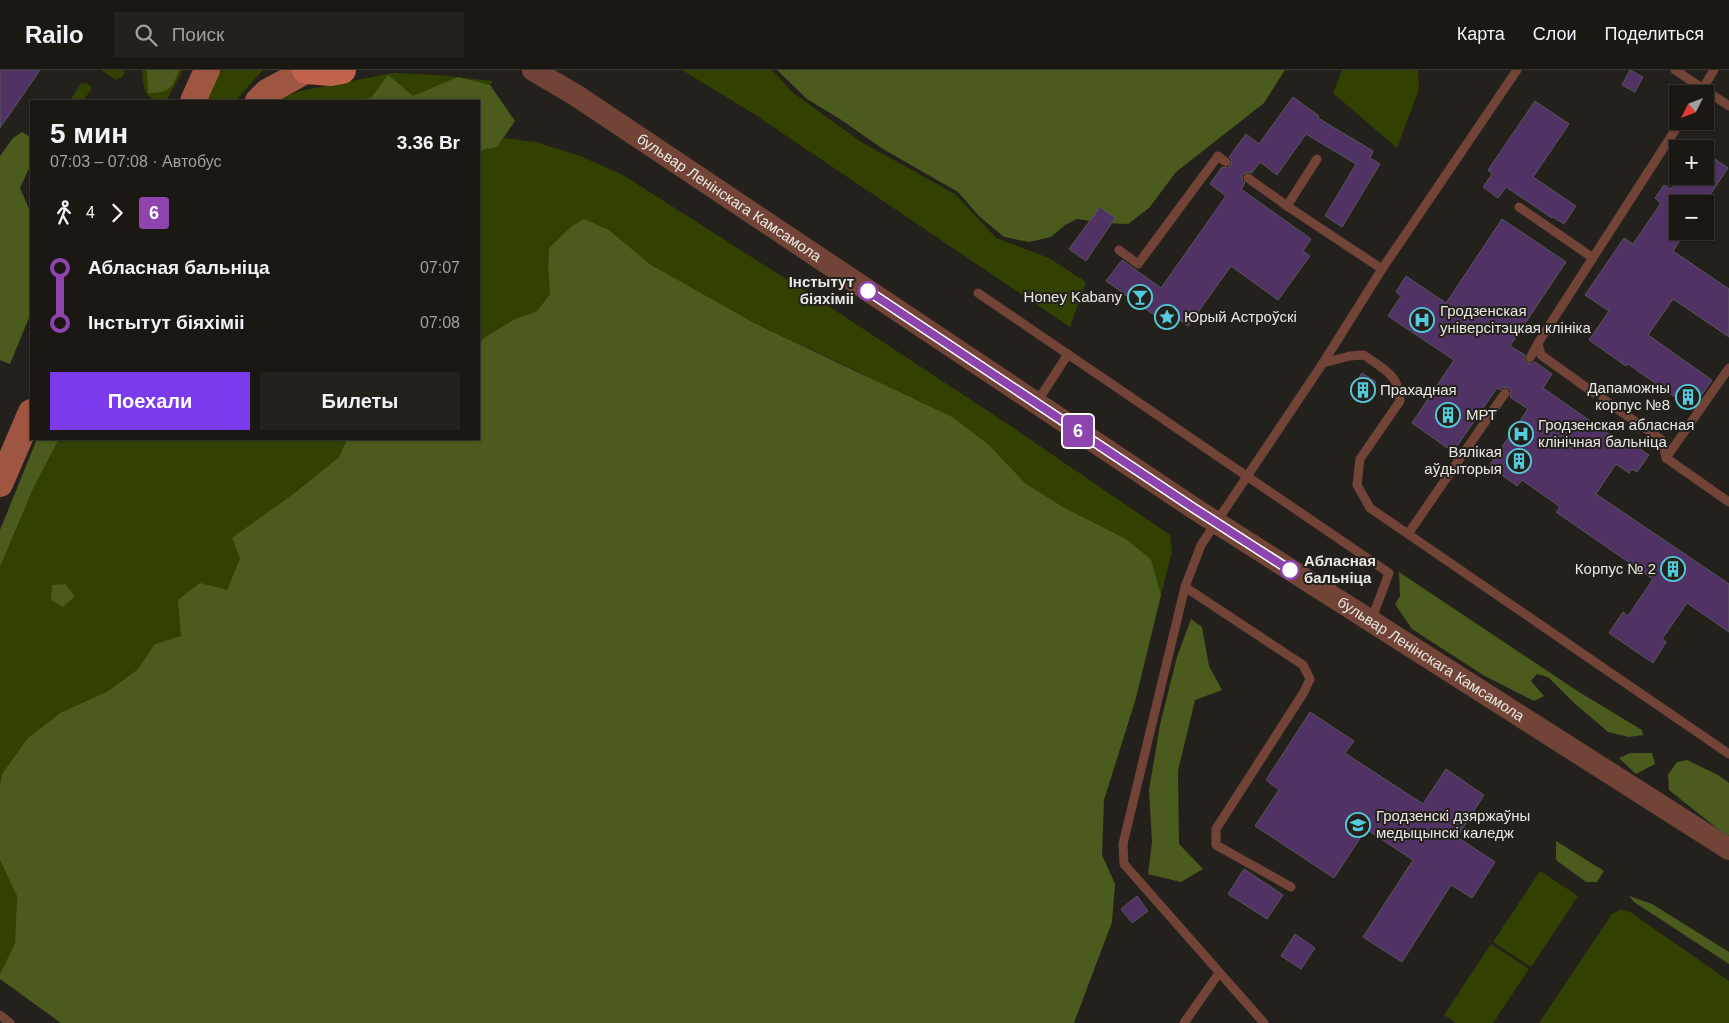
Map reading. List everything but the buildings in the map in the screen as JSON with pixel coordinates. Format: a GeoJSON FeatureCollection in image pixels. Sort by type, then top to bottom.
{"type":"FeatureCollection","features":[{"type":"Feature","properties":{"kind":"main road"},"geometry":{"type":"LineString","coordinates":[[194,100],[207,70]]}},
{"type":"Feature","properties":{"kind":"main road"},"geometry":{"type":"LineString","coordinates":[[259,100],[267,92],[306,70],[331,72],[342,70]]}},
{"type":"Feature","properties":{"kind":"main road"},"geometry":{"type":"LineString","coordinates":[[0,484],[30,414]]}},
{"type":"Feature","properties":{"kind":"street","name":"бульвар Ленінскага Камсамола"},"geometry":{"type":"LineString","coordinates":[[533,70],[585,101],[1215,522],[1729,850]]}},
{"type":"Feature","properties":{"kind":"lane"},"geometry":{"type":"LineString","coordinates":[[1264,1023],[1124,864],[1123,844],[1185,587],[1200,545],[1248,477],[1324,363],[1382,269],[1517,70]]}},
{"type":"Feature","properties":{"kind":"lane"},"geometry":{"type":"LineString","coordinates":[[1675,70],[1694,85]]}},
{"type":"Feature","properties":{"kind":"lane"},"geometry":{"type":"LineString","coordinates":[[1705,85],[1714,70]]}},
{"type":"Feature","properties":{"kind":"lane"},"geometry":{"type":"LineString","coordinates":[[1714,98],[1729,106]]}},
{"type":"Feature","properties":{"kind":"lane"},"geometry":{"type":"LineString","coordinates":[[1530,358],[1675,130]]}},
{"type":"Feature","properties":{"kind":"lane"},"geometry":{"type":"LineString","coordinates":[[1119,250],[1138,264],[1218,156],[1226,162]]}},
{"type":"Feature","properties":{"kind":"lane"},"geometry":{"type":"LineString","coordinates":[[1287,206],[1317,160]]}},
{"type":"Feature","properties":{"kind":"lane"},"geometry":{"type":"LineString","coordinates":[[1248,178],[1382,269]]}},
{"type":"Feature","properties":{"kind":"lane"},"geometry":{"type":"LineString","coordinates":[[1519,207],[1593,258]]}},
{"type":"Feature","properties":{"kind":"lane"},"geometry":{"type":"LineString","coordinates":[[978,293],[1389,573],[1371,621]]}},
{"type":"Feature","properties":{"kind":"lane"},"geometry":{"type":"LineString","coordinates":[[1538,343],[1541,355],[1594,393]]}},
{"type":"Feature","properties":{"kind":"lane"},"geometry":{"type":"LineString","coordinates":[[1036,404],[1068,354]]}},
{"type":"Feature","properties":{"kind":"lane"},"geometry":{"type":"LineString","coordinates":[[1324,363],[1350,356],[1364,355],[1394,377],[1400,390],[1400,401],[1360,459],[1357,486],[1370,508],[1729,754]]}},
{"type":"Feature","properties":{"kind":"lane"},"geometry":{"type":"LineString","coordinates":[[1666,458],[1729,368]]}},
{"type":"Feature","properties":{"kind":"lane"},"geometry":{"type":"LineString","coordinates":[[1408,534],[1505,393]]}},
{"type":"Feature","properties":{"kind":"lane"},"geometry":{"type":"LineString","coordinates":[[1603,399],[1662,440],[1666,458],[1729,502]]}},
{"type":"Feature","properties":{"kind":"lane"},"geometry":{"type":"LineString","coordinates":[[1185,587],[1303,665],[1310,679],[1304,692],[1216,829],[1216,845],[1290,887]]}},
{"type":"Feature","properties":{"kind":"lane"},"geometry":{"type":"LineString","coordinates":[[1184,1023],[1219,973]]}},
{"type":"Feature","properties":{"kind":"lane"},"geometry":{"type":"LineString","coordinates":[[0,1016],[10,1023]]}},
{"type":"Feature","properties":{"kind":"green space"},"geometry":{"type":"Polygon","coordinates":[[[101,70],[125,70],[123,76],[116,80],[101,70]]]}},
{"type":"Feature","properties":{"kind":"green space"},"geometry":{"type":"Polygon","coordinates":[[[142,70],[183,70],[167,100],[153,99],[146,93],[142,70]]]}},
{"type":"Feature","properties":{"kind":"green space"},"geometry":{"type":"Polygon","coordinates":[[[147,70],[179,70],[169,89],[148,93],[147,70]]]}},
{"type":"Feature","properties":{"kind":"green space"},"geometry":{"type":"Polygon","coordinates":[[[221,70],[263,70],[236,100],[206,100],[221,70]]]}},
{"type":"Feature","properties":{"kind":"green space"},"geometry":{"type":"Polygon","coordinates":[[[682,70],[772,70],[792,92],[863,143],[955,194],[996,238],[1049,258],[1086,282],[1070,327],[754,114],[682,70]]]}},
{"type":"Feature","properties":{"kind":"green space"},"geometry":{"type":"Polygon","coordinates":[[[777,70],[1285,70],[1264,103],[1176,172],[1149,208],[1128,224],[1077,219],[1065,225],[1051,237],[1029,242],[1004,237],[979,216],[958,192],[883,149],[807,99],[777,70]]]}},
{"type":"Feature","properties":{"kind":"green space"},"geometry":{"type":"Polygon","coordinates":[[[1342,70],[1418,70],[1419,89],[1397,148],[1333,93],[1342,70]]]}},
{"type":"Feature","properties":{"kind":"green space"},"geometry":{"type":"Polygon","coordinates":[[[393,73],[438,75],[493,81],[478,100],[276,100],[300,91],[393,73]]]}},
{"type":"Feature","properties":{"kind":"green space"},"geometry":{"type":"Polygon","coordinates":[[[388,75],[413,96],[458,77],[490,85],[515,121],[497,147],[480,151],[480,100],[350,100],[371,98],[388,75]]]}},
{"type":"Feature","properties":{"kind":"green space"},"geometry":{"type":"Polygon","coordinates":[[[81,83],[88,84],[92,88],[84,100],[71,100],[81,83]]]}},
{"type":"Feature","properties":{"kind":"green space"},"geometry":{"type":"Polygon","coordinates":[[[22,132],[30,136],[30,166],[20,188],[30,211],[30,315],[10,364],[0,360],[0,156],[13,138],[22,132]]]}},
{"type":"Feature","properties":{"kind":"green space"},"geometry":{"type":"Polygon","coordinates":[[[503,138],[536,142],[580,156],[623,175],[836,311],[1012,427],[1170,535],[1172,552],[1161,595],[1151,559],[1126,539],[1063,507],[1025,483],[989,445],[857,371],[754,323],[691,289],[651,265],[609,230],[549,248],[550,294],[537,311],[515,319],[485,337],[480,343],[480,151],[497,147],[503,138]]]}},
{"type":"Feature","properties":{"kind":"green space"},"geometry":{"type":"Polygon","coordinates":[[[584,219],[609,230],[651,265],[754,323],[952,417],[989,445],[1025,483],[1063,507],[1126,539],[1151,559],[1161,595],[1136,698],[1104,800],[1102,855],[1115,884],[1112,922],[1074,1023],[61,1023],[0,979],[0,974],[15,943],[17,896],[0,860],[0,785],[2,774],[27,739],[60,713],[108,691],[138,669],[155,644],[181,636],[178,600],[200,583],[227,590],[240,558],[232,538],[292,495],[339,457],[347,440],[480,440],[480,343],[485,337],[515,319],[537,311],[550,294],[549,248],[572,226],[584,219]]]}},
{"type":"Feature","properties":{"kind":"green space"},"geometry":{"type":"Polygon","coordinates":[[[37,440],[58,440],[33,489],[0,567],[0,530],[37,440]]]}},
{"type":"Feature","properties":{"kind":"green space"},"geometry":{"type":"Polygon","coordinates":[[[58,440],[347,440],[339,457],[292,495],[240,558],[227,590],[182,636],[155,644],[138,669],[108,691],[60,713],[27,739],[2,774],[0,785],[0,567],[33,489],[58,440]]]}},
{"type":"Feature","properties":{"kind":"green space"},"geometry":{"type":"Polygon","coordinates":[[[1399,572],[1579,692],[1642,730],[1643,735],[1629,737],[1608,732],[1573,702],[1548,677],[1537,674],[1531,681],[1544,696],[1534,701],[1483,675],[1412,629],[1395,604],[1400,596],[1399,572]]]}},
{"type":"Feature","properties":{"kind":"green space"},"geometry":{"type":"Polygon","coordinates":[[[65,584],[75,596],[63,607],[51,600],[52,585],[65,584]]]}},
{"type":"Feature","properties":{"kind":"green space"},"geometry":{"type":"Polygon","coordinates":[[[1191,619],[1202,627],[1209,666],[1222,690],[1195,700],[1178,771],[1179,844],[1203,869],[1181,882],[1148,874],[1152,842],[1149,790],[1160,725],[1177,657],[1191,619]]]}},
{"type":"Feature","properties":{"kind":"green space"},"geometry":{"type":"Polygon","coordinates":[[[1630,753],[1652,753],[1655,764],[1636,774],[1619,758],[1630,753]]]}},
{"type":"Feature","properties":{"kind":"green space"},"geometry":{"type":"Polygon","coordinates":[[[1687,760],[1718,775],[1729,783],[1729,836],[1669,790],[1668,775],[1677,762],[1687,760]]]}},
{"type":"Feature","properties":{"kind":"green space"},"geometry":{"type":"Polygon","coordinates":[[[1556,841],[1604,871],[1597,882],[1586,882],[1556,860],[1556,841]]]}},
{"type":"Feature","properties":{"kind":"green space"},"geometry":{"type":"Polygon","coordinates":[[[0,859],[17,896],[15,943],[0,974],[0,859]]]}},
{"type":"Feature","properties":{"kind":"green space"},"geometry":{"type":"Polygon","coordinates":[[[1540,871],[1578,896],[1531,967],[1493,942],[1540,871]]]}},
{"type":"Feature","properties":{"kind":"green space"},"geometry":{"type":"Polygon","coordinates":[[[1629,896],[1652,904],[1729,952],[1729,964],[1634,902],[1629,896]]]}},
{"type":"Feature","properties":{"kind":"green space"},"geometry":{"type":"Polygon","coordinates":[[[1620,910],[1630,912],[1729,981],[1729,1023],[1539,1023],[1612,914],[1620,910]]]}},
{"type":"Feature","properties":{"kind":"green space"},"geometry":{"type":"Polygon","coordinates":[[[1491,944],[1529,969],[1493,1023],[1456,1023],[1444,1015],[1491,944]]]}},
{"type":"Feature","properties":{"kind":"bus line","name":"6"},"geometry":{"type":"LineString","coordinates":[[868,291],[1036,404],[1290,570]]}},
{"type":"Feature","properties":{"kind":"place","name":"Інстытут біяхіміі"},"geometry":{"type":"Point","coordinates":[868,291]}},
{"type":"Feature","properties":{"kind":"place","name":"Honey Kabany"},"geometry":{"type":"Point","coordinates":[1140,297]}},
{"type":"Feature","properties":{"kind":"place","name":"Юрый Астроўскі"},"geometry":{"type":"Point","coordinates":[1167,317]}},
{"type":"Feature","properties":{"kind":"place","name":"Гродзенская універсітэцкая клініка"},"geometry":{"type":"Point","coordinates":[1422,320]}},
{"type":"Feature","properties":{"kind":"place","name":"Прахадная"},"geometry":{"type":"Point","coordinates":[1363,390]}},
{"type":"Feature","properties":{"kind":"place","name":"Дапаможны корпус №8"},"geometry":{"type":"Point","coordinates":[1688,397]}},
{"type":"Feature","properties":{"kind":"place","name":"МРТ"},"geometry":{"type":"Point","coordinates":[1448,415]}},
{"type":"Feature","properties":{"kind":"place","name":"Гродзенская абласная клінічная бальніца"},"geometry":{"type":"Point","coordinates":[1521,434]}},
{"type":"Feature","properties":{"kind":"place","name":"Вялікая аўдыторыя"},"geometry":{"type":"Point","coordinates":[1519,461]}},
{"type":"Feature","properties":{"kind":"place","name":"Корпус № 2"},"geometry":{"type":"Point","coordinates":[1673,569]}},
{"type":"Feature","properties":{"kind":"place","name":"Абласная бальніца"},"geometry":{"type":"Point","coordinates":[1290,570]}},
{"type":"Feature","properties":{"kind":"place","name":"Гродзенскі дзяржаўны медыцынскі каледж"},"geometry":{"type":"Point","coordinates":[1358,825]}}]}
